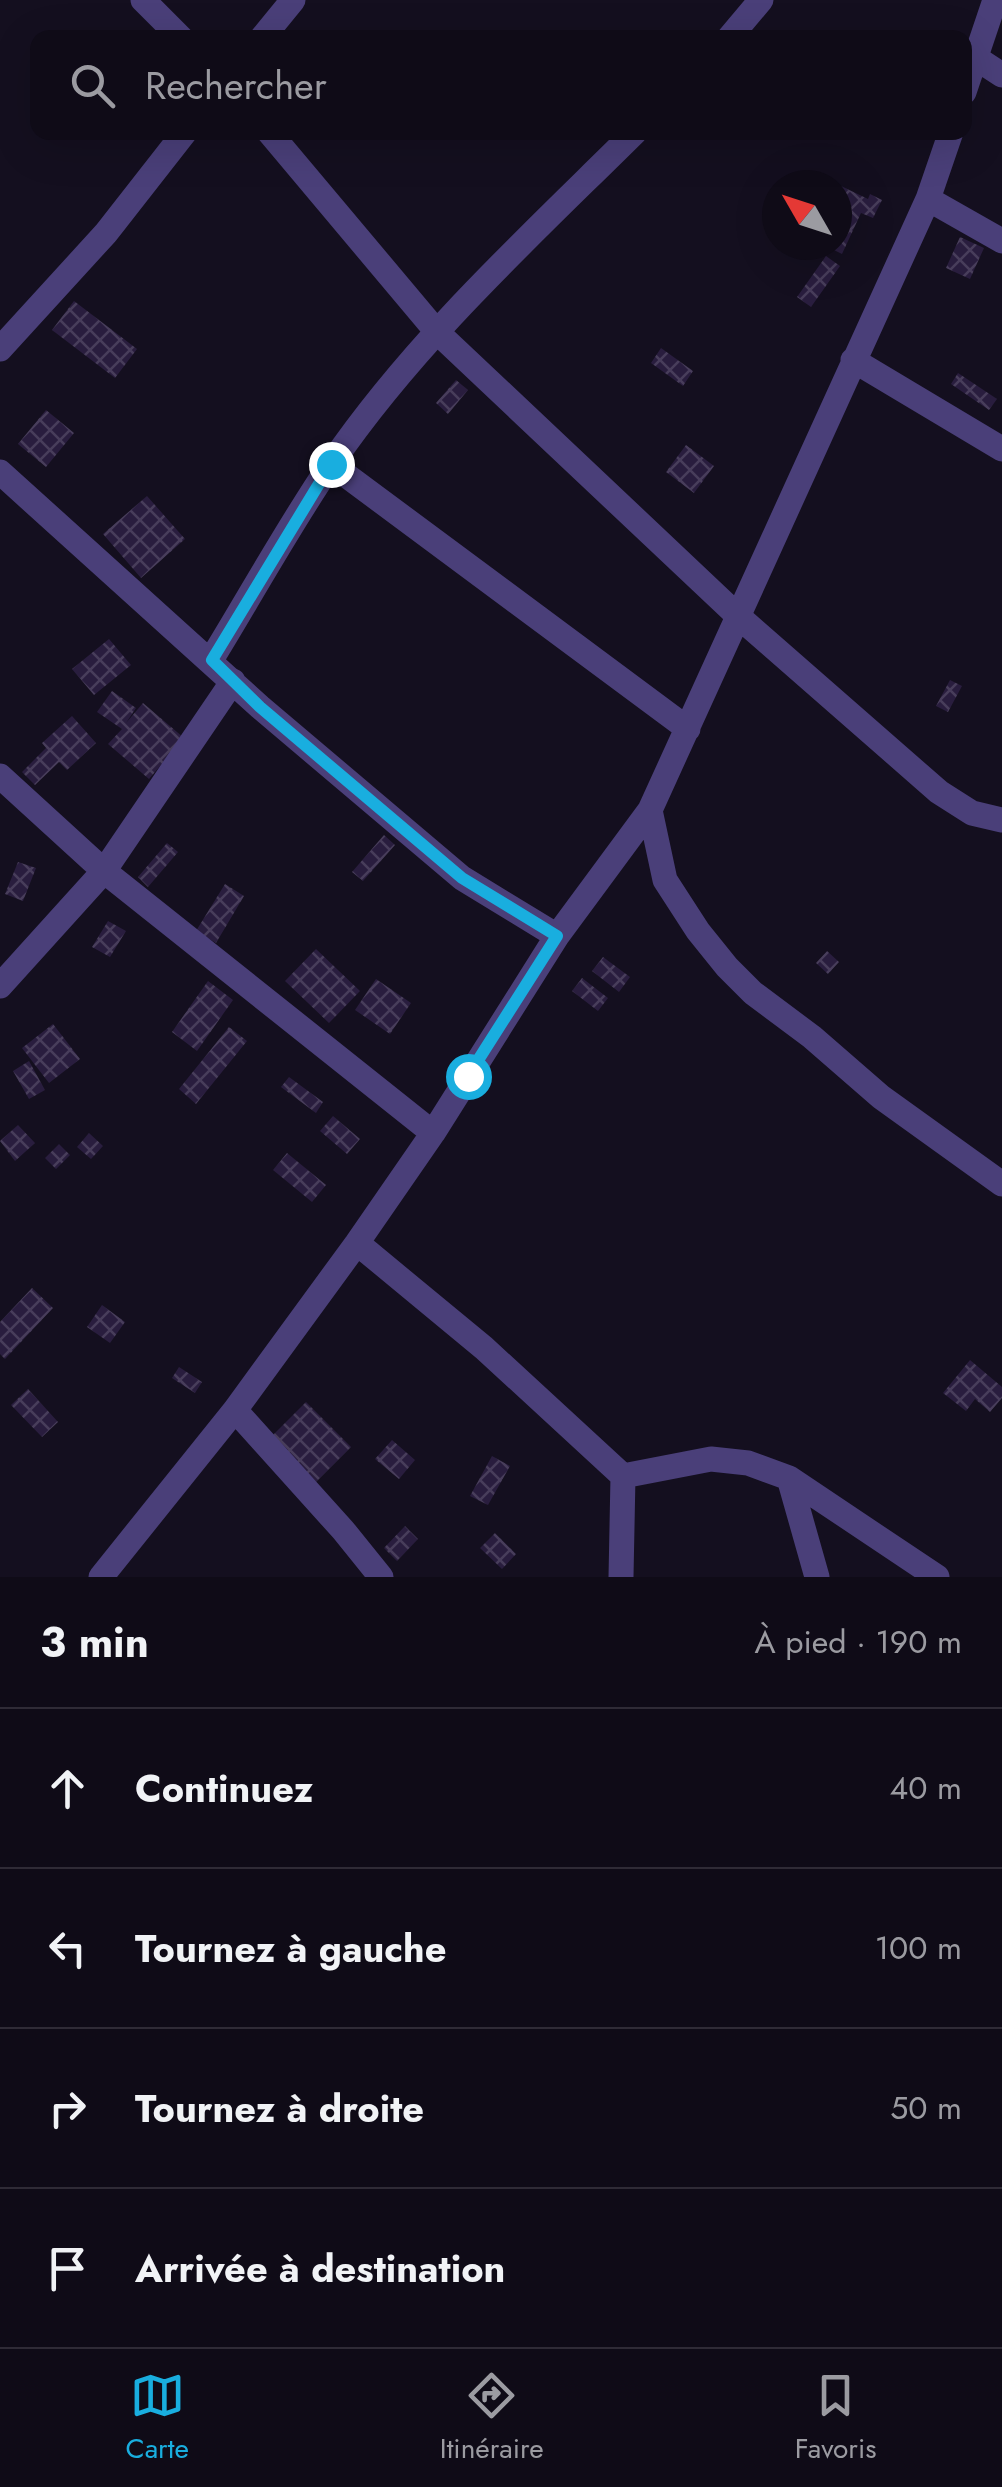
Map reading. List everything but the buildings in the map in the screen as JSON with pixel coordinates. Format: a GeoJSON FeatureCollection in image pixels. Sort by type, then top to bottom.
{"type":"FeatureCollection","features":[{"type":"Feature","properties":{"kind":"street"},"geometry":{"type":"LineString","coordinates":[[143,0],[173,30]]}},
{"type":"Feature","properties":{"kind":"street"},"geometry":{"type":"LineString","coordinates":[[269,30],[293,0]]}},
{"type":"Feature","properties":{"kind":"street"},"geometry":{"type":"LineString","coordinates":[[737,30],[761,0]]}},
{"type":"Feature","properties":{"kind":"street"},"geometry":{"type":"LineString","coordinates":[[972,69],[995,0]]}},
{"type":"Feature","properties":{"kind":"street"},"geometry":{"type":"LineString","coordinates":[[976,58],[1002,75]]}},
{"type":"Feature","properties":{"kind":"street"},"geometry":{"type":"LineString","coordinates":[[0,349],[106,232],[179,140]]}},
{"type":"Feature","properties":{"kind":"street"},"geometry":{"type":"LineString","coordinates":[[276,140],[437,332],[739,617],[939,792],[972,812],[1002,820]]}},
{"type":"Feature","properties":{"kind":"street"},"geometry":{"type":"LineString","coordinates":[[212,660],[331,464],[437,332],[627,140]]}},
{"type":"Feature","properties":{"kind":"street"},"geometry":{"type":"LineString","coordinates":[[101,1577],[235,1410],[358,1243],[433,1133],[557,936],[650,810],[928,199],[947,140]]}},
{"type":"Feature","properties":{"kind":"street"},"geometry":{"type":"LineString","coordinates":[[928,199],[1002,241]]}},
{"type":"Feature","properties":{"kind":"street"},"geometry":{"type":"LineString","coordinates":[[853,360],[1002,449]]}},
{"type":"Feature","properties":{"kind":"street"},"geometry":{"type":"LineString","coordinates":[[331,464],[688,729]]}},
{"type":"Feature","properties":{"kind":"street"},"geometry":{"type":"LineString","coordinates":[[0,472],[232,681],[462,878],[557,936]]}},
{"type":"Feature","properties":{"kind":"street"},"geometry":{"type":"LineString","coordinates":[[0,986],[104,871],[232,681]]}},
{"type":"Feature","properties":{"kind":"street"},"geometry":{"type":"LineString","coordinates":[[0,776],[104,871],[433,1133]]}},
{"type":"Feature","properties":{"kind":"street"},"geometry":{"type":"LineString","coordinates":[[650,810],[665,880],[698,931],[727,966],[753,993],[812,1037],[881,1097],[1002,1184]]}},
{"type":"Feature","properties":{"kind":"street"},"geometry":{"type":"LineString","coordinates":[[358,1243],[484,1348],[623,1476]]}},
{"type":"Feature","properties":{"kind":"street"},"geometry":{"type":"LineString","coordinates":[[235,1410],[381,1577]]}},
{"type":"Feature","properties":{"kind":"street"},"geometry":{"type":"LineString","coordinates":[[623,1476],[711,1459],[748,1463],[788,1478],[937,1577]]}},
{"type":"Feature","properties":{"kind":"street"},"geometry":{"type":"LineString","coordinates":[[618,1572],[623,1476]]}},
{"type":"Feature","properties":{"kind":"street"},"geometry":{"type":"LineString","coordinates":[[788,1478],[817,1577]]}},
{"type":"Feature","properties":{"kind":"route"},"geometry":{"type":"LineString","coordinates":[[331,464],[212,660],[260,707],[462,878],[557,936],[468,1076]]}}]}
